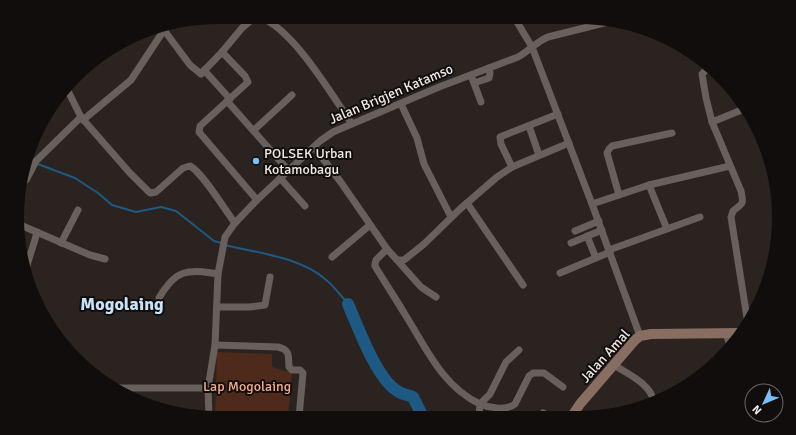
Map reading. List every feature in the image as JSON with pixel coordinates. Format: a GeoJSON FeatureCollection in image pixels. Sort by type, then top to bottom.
{"type":"FeatureCollection","features":[{"type":"Feature","properties":{"kind":"street"},"geometry":{"type":"LineString","coordinates":[[168,31],[190,65],[202,73],[247,24]]}},
{"type":"Feature","properties":{"kind":"street"},"geometry":{"type":"LineString","coordinates":[[274,24],[302,52],[352,124]]}},
{"type":"Feature","properties":{"kind":"street"},"geometry":{"type":"LineString","coordinates":[[518,24],[532,47],[610,251],[640,336]]}},
{"type":"Feature","properties":{"kind":"street","name":"Jalan Brigjen Katamso"},"geometry":{"type":"LineString","coordinates":[[209,411],[208,388],[215,345],[218,274],[225,237],[235,223],[257,200],[288,170],[332,132],[376,115],[439,87],[518,57],[543,39],[595,25]]}},
{"type":"Feature","properties":{"kind":"street"},"geometry":{"type":"LineString","coordinates":[[30,173],[34,164],[82,119],[131,80],[162,32]]}},
{"type":"Feature","properties":{"kind":"street"},"geometry":{"type":"LineString","coordinates":[[222,52],[247,80],[246,84],[200,126],[199,132],[257,200]]}},
{"type":"Feature","properties":{"kind":"street"},"geometry":{"type":"LineString","coordinates":[[474,83],[488,78],[490,73],[489,68]]}},
{"type":"Feature","properties":{"kind":"street"},"geometry":{"type":"LineString","coordinates":[[204,70],[288,170]]}},
{"type":"Feature","properties":{"kind":"street"},"geometry":{"type":"LineString","coordinates":[[705,71],[702,74],[712,122],[741,191],[743,201],[741,206],[733,211],[731,217],[746,313]]}},
{"type":"Feature","properties":{"kind":"street"},"geometry":{"type":"LineString","coordinates":[[471,75],[481,102]]}},
{"type":"Feature","properties":{"kind":"street"},"geometry":{"type":"LineString","coordinates":[[69,93],[82,119],[129,172],[149,192],[156,192],[183,168],[190,166],[196,169],[235,223]]}},
{"type":"Feature","properties":{"kind":"street"},"geometry":{"type":"LineString","coordinates":[[254,130],[292,95]]}},
{"type":"Feature","properties":{"kind":"street"},"geometry":{"type":"LineString","coordinates":[[401,104],[417,138],[424,164],[451,217]]}},
{"type":"Feature","properties":{"kind":"street"},"geometry":{"type":"LineString","coordinates":[[712,122],[740,111]]}},
{"type":"Feature","properties":{"kind":"street"},"geometry":{"type":"LineString","coordinates":[[512,167],[501,144],[500,138],[558,114]]}},
{"type":"Feature","properties":{"kind":"street"},"geometry":{"type":"LineString","coordinates":[[529,126],[539,155]]}},
{"type":"Feature","properties":{"kind":"street"},"geometry":{"type":"LineString","coordinates":[[619,195],[607,153],[609,148],[612,146],[672,133]]}},
{"type":"Feature","properties":{"kind":"street"},"geometry":{"type":"LineString","coordinates":[[398,260],[404,260],[414,253],[451,217],[492,181],[512,167],[569,143]]}},
{"type":"Feature","properties":{"kind":"street"},"geometry":{"type":"LineString","coordinates":[[314,147],[340,180],[387,249],[421,287],[436,298]]}},
{"type":"Feature","properties":{"kind":"street"},"geometry":{"type":"LineString","coordinates":[[592,204],[649,185],[730,166]]}},
{"type":"Feature","properties":{"kind":"street"},"geometry":{"type":"LineString","coordinates":[[280,178],[305,206]]}},
{"type":"Feature","properties":{"kind":"street"},"geometry":{"type":"LineString","coordinates":[[649,185],[667,229]]}},
{"type":"Feature","properties":{"kind":"street"},"geometry":{"type":"LineString","coordinates":[[467,203],[523,284]]}},
{"type":"Feature","properties":{"kind":"street"},"geometry":{"type":"LineString","coordinates":[[61,243],[78,210]]}},
{"type":"Feature","properties":{"kind":"street"},"geometry":{"type":"LineString","coordinates":[[560,273],[610,251],[700,217]]}},
{"type":"Feature","properties":{"kind":"street"},"geometry":{"type":"LineString","coordinates":[[575,231],[599,222]]}},
{"type":"Feature","properties":{"kind":"street"},"geometry":{"type":"LineString","coordinates":[[332,257],[370,225]]}},
{"type":"Feature","properties":{"kind":"street"},"geometry":{"type":"LineString","coordinates":[[24,227],[90,255],[105,259]]}},
{"type":"Feature","properties":{"kind":"street"},"geometry":{"type":"LineString","coordinates":[[571,243],[602,230]]}},
{"type":"Feature","properties":{"kind":"street"},"geometry":{"type":"LineString","coordinates":[[29,258],[34,246],[37,232]]}},
{"type":"Feature","properties":{"kind":"street"},"geometry":{"type":"LineString","coordinates":[[587,236],[596,258]]}},
{"type":"Feature","properties":{"kind":"street"},"geometry":{"type":"LineString","coordinates":[[387,249],[375,262],[379,272],[437,367],[454,386],[469,398],[488,407],[508,408],[515,404],[529,376],[533,373],[544,373],[563,387]]}},
{"type":"Feature","properties":{"kind":"street"},"geometry":{"type":"LineString","coordinates":[[159,298],[165,287],[173,279],[184,272],[197,271],[218,274]]}},
{"type":"Feature","properties":{"kind":"street"},"geometry":{"type":"LineString","coordinates":[[216,307],[250,307],[265,305],[270,277]]}},
{"type":"Feature","properties":{"kind":"street","name":"Jalan Amal"},"geometry":{"type":"LineString","coordinates":[[576,411],[640,336],[656,334],[727,342]]}},
{"type":"Feature","properties":{"kind":"street"},"geometry":{"type":"LineString","coordinates":[[215,345],[278,347],[286,351],[289,355],[289,368],[300,370],[303,374],[300,411]]}},
{"type":"Feature","properties":{"kind":"street"},"geometry":{"type":"LineString","coordinates":[[479,411],[480,404],[490,394],[506,362],[518,350]]}},
{"type":"Feature","properties":{"kind":"street"},"geometry":{"type":"LineString","coordinates":[[614,365],[644,385],[650,391],[652,396]]}},
{"type":"Feature","properties":{"kind":"street"},"geometry":{"type":"LineString","coordinates":[[126,388],[208,388]]}},
{"type":"Feature","properties":{"kind":"green space","name":"Lap Mogolaing"},"geometry":{"type":"Polygon","coordinates":[[[217,352],[272,354],[272,367],[292,373],[289,411],[215,411],[217,352]]]}},
{"type":"Feature","properties":{"kind":"waterway"},"geometry":{"type":"LineString","coordinates":[[33,161],[35,163],[75,178],[98,193],[112,205],[136,212],[161,207],[176,211],[214,241],[221,243]]}},
{"type":"Feature","properties":{"kind":"waterway"},"geometry":{"type":"LineString","coordinates":[[225,245],[278,257],[303,266],[315,272],[328,282],[348,304]]}},
{"type":"Feature","properties":{"kind":"waterway"},"geometry":{"type":"LineString","coordinates":[[348,304],[368,351],[381,374],[389,384],[398,391],[413,397],[420,411]]}},
{"type":"Feature","properties":{"kind":"place","name":"POLSEK Urban Kotamobagu"},"geometry":{"type":"Point","coordinates":[256,161]}},
{"type":"Feature","properties":{"kind":"district","name":"Mogolaing"},"geometry":{"type":"Point","coordinates":[122,304]}}]}
